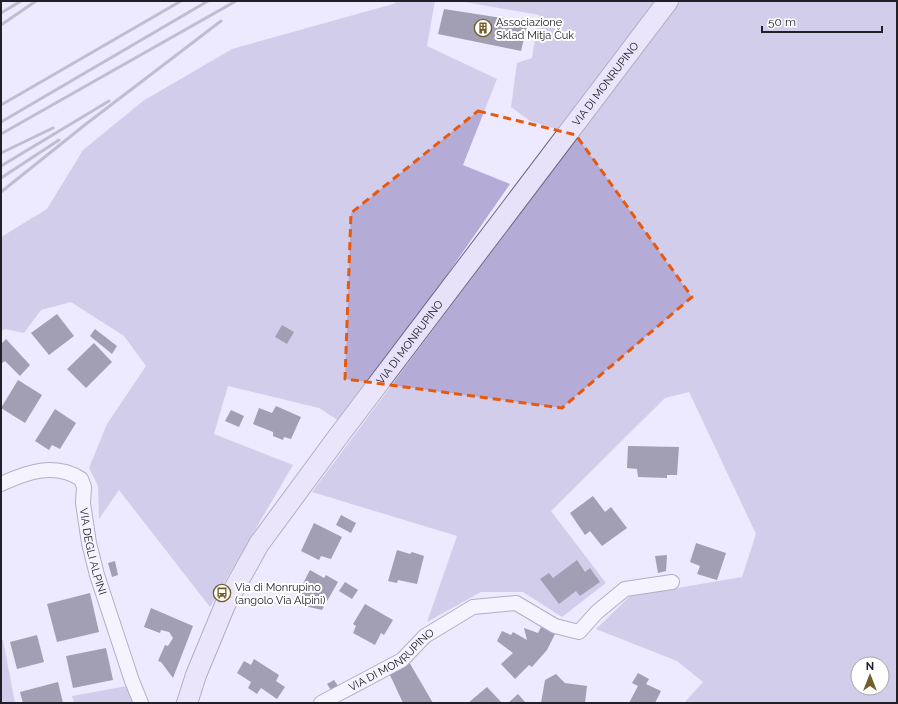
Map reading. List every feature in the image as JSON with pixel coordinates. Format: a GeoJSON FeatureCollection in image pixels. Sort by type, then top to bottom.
{"type":"FeatureCollection","features":[{"type":"Feature","properties":{"kind":"main road","name":"VIA DI MONRUPINO"},"geometry":{"type":"LineString","coordinates":[[187,703],[196,675],[225,605],[259,544],[332,444],[668,1]]}},
{"type":"Feature","properties":{"kind":"street","name":"VIA DEGLI ALPINI"},"geometry":{"type":"LineString","coordinates":[[1,484],[47,468],[61,470],[80,479],[84,487],[83,503],[86,530],[97,575],[132,682],[141,703]]}},
{"type":"Feature","properties":{"kind":"street","name":"VIA DI MONRUPINO"},"geometry":{"type":"LineString","coordinates":[[321,703],[402,660],[425,636],[473,607],[516,603],[555,626],[579,632],[597,612],[625,589],[672,582]]}},
{"type":"Feature","properties":{"kind":"highlighted area"},"geometry":{"type":"Polygon","coordinates":[[[478,111],[576,135],[692,297],[562,408],[345,379],[351,213],[478,111]]]}},
{"type":"Feature","properties":{"kind":"shaded area"},"geometry":{"type":"Polygon","coordinates":[[[398,1],[435,1],[427,46],[497,79],[463,165],[510,184],[397,347],[339,421],[319,408],[228,386],[214,434],[293,465],[210,607],[119,490],[99,519],[98,486],[89,468],[107,424],[146,366],[124,336],[71,302],[41,310],[24,333],[5,329],[1,331],[1,237],[47,209],[83,150],[143,101],[232,49],[393,4],[398,1]]]}},
{"type":"Feature","properties":{"kind":"shaded area"},"geometry":{"type":"Polygon","coordinates":[[[459,1],[658,1],[559,130],[530,121],[511,107],[517,63],[532,58],[539,15],[459,1]]]}},
{"type":"Feature","properties":{"kind":"shaded area"},"geometry":{"type":"Polygon","coordinates":[[[680,1],[897,1],[897,703],[684,703],[703,682],[677,661],[596,629],[630,596],[742,577],[756,534],[689,392],[665,398],[551,511],[606,583],[562,617],[523,592],[481,592],[427,622],[457,536],[312,492],[680,1]]]}},
{"type":"Feature","properties":{"kind":"shaded area"},"geometry":{"type":"Polygon","coordinates":[[[1,640],[3,640],[15,703],[1,703],[1,640]]]}},
{"type":"Feature","properties":{"kind":"shaded area"},"geometry":{"type":"Polygon","coordinates":[[[127,686],[135,703],[74,703],[72,696],[127,686]]]}},
{"type":"Feature","properties":{"kind":"building","name":"Associazione Sklad Mitja Čuk"},"geometry":{"type":"Polygon","coordinates":[[[444,9],[528,22],[521,51],[438,34],[444,9]]]}},
{"type":"Feature","properties":{"kind":"building"},"geometry":{"type":"Polygon","coordinates":[[[57,314],[74,336],[49,355],[31,333],[57,314]]]}},
{"type":"Feature","properties":{"kind":"building"},"geometry":{"type":"Polygon","coordinates":[[[282,325],[294,332],[287,344],[275,337],[282,325]]]}},
{"type":"Feature","properties":{"kind":"building"},"geometry":{"type":"Polygon","coordinates":[[[95,329],[117,346],[112,354],[90,336],[95,329]]]}},
{"type":"Feature","properties":{"kind":"building"},"geometry":{"type":"Polygon","coordinates":[[[6,339],[30,365],[20,376],[5,361],[2,363],[1,362],[1,344],[6,339]]]}},
{"type":"Feature","properties":{"kind":"building"},"geometry":{"type":"Polygon","coordinates":[[[94,343],[112,362],[86,388],[67,369],[94,343]]]}},
{"type":"Feature","properties":{"kind":"building"},"geometry":{"type":"Polygon","coordinates":[[[18,380],[42,395],[25,423],[1,408],[18,380]]]}},
{"type":"Feature","properties":{"kind":"building"},"geometry":{"type":"Polygon","coordinates":[[[276,406],[301,417],[291,439],[284,437],[283,440],[273,436],[273,432],[253,424],[259,408],[272,413],[276,406]]]}},
{"type":"Feature","properties":{"kind":"building"},"geometry":{"type":"Polygon","coordinates":[[[55,409],[76,423],[60,449],[52,445],[49,450],[35,441],[55,409]]]}},
{"type":"Feature","properties":{"kind":"building"},"geometry":{"type":"Polygon","coordinates":[[[231,410],[244,416],[239,427],[225,421],[231,410]]]}},
{"type":"Feature","properties":{"kind":"building"},"geometry":{"type":"Polygon","coordinates":[[[628,446],[679,447],[677,475],[667,475],[667,478],[638,477],[637,469],[627,468],[628,446]]]}},
{"type":"Feature","properties":{"kind":"building"},"geometry":{"type":"Polygon","coordinates":[[[593,496],[605,512],[611,507],[627,528],[602,546],[590,531],[585,535],[570,513],[593,496]]]}},
{"type":"Feature","properties":{"kind":"building"},"geometry":{"type":"Polygon","coordinates":[[[341,515],[356,523],[351,533],[336,525],[341,515]]]}},
{"type":"Feature","properties":{"kind":"building"},"geometry":{"type":"Polygon","coordinates":[[[314,523],[342,537],[331,559],[321,556],[319,560],[301,551],[314,523]]]}},
{"type":"Feature","properties":{"kind":"building"},"geometry":{"type":"Polygon","coordinates":[[[696,543],[726,553],[717,580],[697,574],[700,566],[690,562],[696,543]]]}},
{"type":"Feature","properties":{"kind":"building"},"geometry":{"type":"Polygon","coordinates":[[[397,550],[410,554],[412,552],[424,556],[417,584],[398,580],[397,583],[388,581],[397,550]]]}},
{"type":"Feature","properties":{"kind":"building"},"geometry":{"type":"Polygon","coordinates":[[[667,555],[666,571],[658,573],[655,556],[667,555]]]}},
{"type":"Feature","properties":{"kind":"building"},"geometry":{"type":"Polygon","coordinates":[[[577,560],[585,572],[590,568],[600,582],[580,596],[576,591],[559,604],[540,579],[549,573],[553,578],[577,560]]]}},
{"type":"Feature","properties":{"kind":"building"},"geometry":{"type":"Polygon","coordinates":[[[115,561],[118,575],[112,577],[108,563],[115,561]]]}},
{"type":"Feature","properties":{"kind":"building"},"geometry":{"type":"Polygon","coordinates":[[[310,570],[324,578],[326,575],[338,582],[322,610],[309,607],[295,599],[310,570]]]}},
{"type":"Feature","properties":{"kind":"building"},"geometry":{"type":"Polygon","coordinates":[[[345,582],[358,590],[352,599],[339,591],[345,582]]]}},
{"type":"Feature","properties":{"kind":"building"},"geometry":{"type":"Polygon","coordinates":[[[90,593],[99,632],[57,642],[47,604],[90,593]]]}},
{"type":"Feature","properties":{"kind":"building"},"geometry":{"type":"Polygon","coordinates":[[[365,604],[393,620],[384,635],[381,633],[375,645],[353,633],[356,626],[353,624],[365,604]]]}},
{"type":"Feature","properties":{"kind":"building"},"geometry":{"type":"Polygon","coordinates":[[[151,608],[193,626],[173,678],[161,662],[158,661],[165,645],[168,646],[173,638],[169,632],[161,630],[160,633],[144,627],[151,608]]]}},
{"type":"Feature","properties":{"kind":"building"},"geometry":{"type":"Polygon","coordinates":[[[541,627],[555,634],[547,650],[532,667],[529,665],[515,679],[501,664],[513,653],[497,641],[502,631],[511,635],[513,632],[527,640],[524,628],[538,633],[541,627]]]}},
{"type":"Feature","properties":{"kind":"building"},"geometry":{"type":"Polygon","coordinates":[[[37,635],[44,662],[17,669],[10,642],[37,635]]]}},
{"type":"Feature","properties":{"kind":"building"},"geometry":{"type":"Polygon","coordinates":[[[106,648],[113,680],[73,688],[66,656],[106,648]]]}},
{"type":"Feature","properties":{"kind":"building"},"geometry":{"type":"Polygon","coordinates":[[[254,659],[279,675],[276,681],[285,687],[277,699],[261,688],[257,694],[248,688],[251,682],[237,673],[244,661],[251,665],[254,659]]]}},
{"type":"Feature","properties":{"kind":"building"},"geometry":{"type":"Polygon","coordinates":[[[409,662],[433,703],[403,703],[389,673],[409,662]]]}},
{"type":"Feature","properties":{"kind":"building"},"geometry":{"type":"Polygon","coordinates":[[[638,673],[649,679],[646,684],[661,691],[655,703],[629,703],[638,686],[632,683],[638,673]]]}},
{"type":"Feature","properties":{"kind":"building"},"geometry":{"type":"Polygon","coordinates":[[[556,674],[565,683],[587,686],[585,703],[541,703],[545,680],[556,674]]]}},
{"type":"Feature","properties":{"kind":"building"},"geometry":{"type":"Polygon","coordinates":[[[334,680],[338,686],[331,690],[327,684],[334,680]]]}},
{"type":"Feature","properties":{"kind":"building"},"geometry":{"type":"Polygon","coordinates":[[[58,682],[63,703],[23,703],[20,692],[58,682]]]}},
{"type":"Feature","properties":{"kind":"building"},"geometry":{"type":"Polygon","coordinates":[[[487,687],[502,703],[468,703],[487,687]]]}},
{"type":"Feature","properties":{"kind":"building"},"geometry":{"type":"Polygon","coordinates":[[[518,694],[526,703],[508,703],[518,694]]]}},
{"type":"Feature","properties":{"kind":"railway"},"geometry":{"type":"LineString","coordinates":[[1,13],[21,1]]}},
{"type":"Feature","properties":{"kind":"railway"},"geometry":{"type":"LineString","coordinates":[[1,25],[36,1]]}},
{"type":"Feature","properties":{"kind":"railway"},"geometry":{"type":"LineString","coordinates":[[1,105],[181,1]]}},
{"type":"Feature","properties":{"kind":"railway"},"geometry":{"type":"LineString","coordinates":[[1,122],[208,1]]}},
{"type":"Feature","properties":{"kind":"railway"},"geometry":{"type":"LineString","coordinates":[[1,134],[236,1]]}},
{"type":"Feature","properties":{"kind":"railway"},"geometry":{"type":"LineString","coordinates":[[1,192],[86,124],[221,21]]}},
{"type":"Feature","properties":{"kind":"railway"},"geometry":{"type":"LineString","coordinates":[[1,166],[109,101]]}},
{"type":"Feature","properties":{"kind":"railway"},"geometry":{"type":"LineString","coordinates":[[1,153],[53,128]]}},
{"type":"Feature","properties":{"kind":"railway"},"geometry":{"type":"LineString","coordinates":[[1,178],[59,140]]}},
{"type":"Feature","properties":{"kind":"place","name":"Associazione Sklad Mitja Čuk"},"geometry":{"type":"Point","coordinates":[483,28]}},
{"type":"Feature","properties":{"kind":"place","name":"Via di Monrupino (angolo Via Alpini)"},"geometry":{"type":"Point","coordinates":[222,593]}}]}
